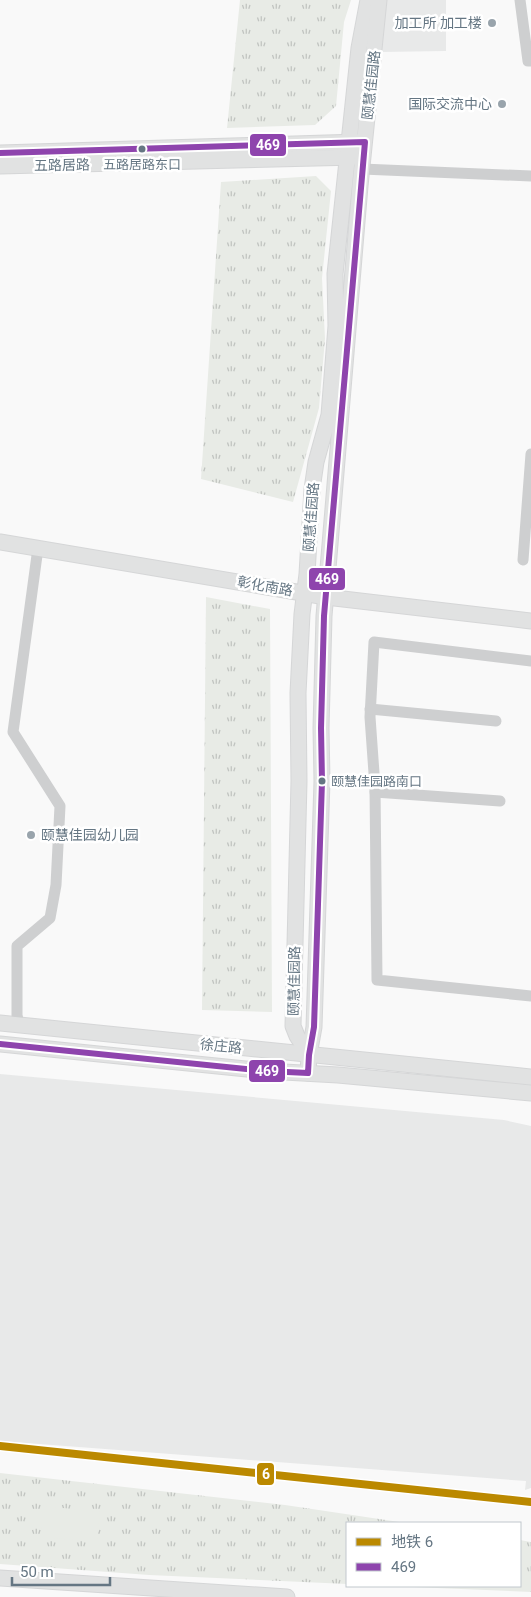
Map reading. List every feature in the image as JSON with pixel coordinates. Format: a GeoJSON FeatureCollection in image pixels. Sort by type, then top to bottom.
{"type":"FeatureCollection","features":[{"type":"Feature","properties":{"kind":"street","name":"颐慧佳园路"},"geometry":{"type":"LineString","coordinates":[[309,1055],[314,1018],[322,782],[321,728],[324,616],[357,153],[359,48],[368,0]]}},
{"type":"Feature","properties":{"kind":"street","name":"颐慧佳园路"},"geometry":{"type":"LineString","coordinates":[[309,1055],[293,1026],[298,693],[302,614],[307,574],[312,489],[316,462],[329,415],[336,326],[335,274],[357,153],[380,0]]}},
{"type":"Feature","properties":{"kind":"street"},"geometry":{"type":"LineString","coordinates":[[520,0],[528,61],[531,61]]}},
{"type":"Feature","properties":{"kind":"street","name":"五路居路"},"geometry":{"type":"LineString","coordinates":[[0,153],[357,153]]}},
{"type":"Feature","properties":{"kind":"street","name":"五路居路"},"geometry":{"type":"LineString","coordinates":[[0,166],[357,153]]}},
{"type":"Feature","properties":{"kind":"street"},"geometry":{"type":"LineString","coordinates":[[357,153],[531,176]]}},
{"type":"Feature","properties":{"kind":"street"},"geometry":{"type":"LineString","coordinates":[[523,560],[531,454]]}},
{"type":"Feature","properties":{"kind":"street","name":"彰化南路"},"geometry":{"type":"LineString","coordinates":[[0,542],[326,597],[531,621]]}},
{"type":"Feature","properties":{"kind":"street"},"geometry":{"type":"LineString","coordinates":[[19,1025],[17,1015],[17,946],[50,918],[56,885],[60,806],[13,732],[38,548]]}},
{"type":"Feature","properties":{"kind":"street"},"geometry":{"type":"LineString","coordinates":[[531,661],[374,642],[370,709],[375,792],[377,980],[531,996]]}},
{"type":"Feature","properties":{"kind":"street"},"geometry":{"type":"LineString","coordinates":[[370,709],[496,721]]}},
{"type":"Feature","properties":{"kind":"street"},"geometry":{"type":"LineString","coordinates":[[375,792],[500,801]]}},
{"type":"Feature","properties":{"kind":"street","name":"徐庄路"},"geometry":{"type":"LineString","coordinates":[[0,1024],[531,1077]]}},
{"type":"Feature","properties":{"kind":"street","name":"徐庄路"},"geometry":{"type":"LineString","coordinates":[[0,1044],[266,1071],[531,1093]]}},
{"type":"Feature","properties":{"kind":"street"},"geometry":{"type":"LineString","coordinates":[[308,1073],[309,1055]]}},
{"type":"Feature","properties":{"kind":"street"},"geometry":{"type":"LineString","coordinates":[[0,1578],[287,1597]]}},
{"type":"Feature","properties":{"kind":"shaded area"},"geometry":{"type":"Polygon","coordinates":[[[387,0],[446,0],[446,51],[381,52],[387,0]]]}},
{"type":"Feature","properties":{"kind":"shaded area"},"geometry":{"type":"Polygon","coordinates":[[[0,1074],[504,1120],[531,1126],[531,1488],[525,1490],[526,1481],[0,1441],[0,1074]]]}},
{"type":"Feature","properties":{"kind":"green space"},"geometry":{"type":"Polygon","coordinates":[[[240,0],[351,0],[344,22],[336,106],[315,125],[227,128],[240,0]]]}},
{"type":"Feature","properties":{"kind":"green space"},"geometry":{"type":"Polygon","coordinates":[[[316,176],[331,191],[322,278],[325,339],[319,408],[293,502],[201,479],[221,182],[316,176]]]}},
{"type":"Feature","properties":{"kind":"green space"},"geometry":{"type":"Polygon","coordinates":[[[206,597],[270,609],[272,1012],[202,1010],[206,597]]]}},
{"type":"Feature","properties":{"kind":"green space"},"geometry":{"type":"Polygon","coordinates":[[[0,1473],[285,1505],[399,1522],[346,1522],[346,1584],[149,1575],[0,1564],[0,1473]]]}},
{"type":"Feature","properties":{"kind":"green space"},"geometry":{"type":"Polygon","coordinates":[[[44,1506],[100,1512],[97,1542],[41,1537],[44,1506]]]}},
{"type":"Feature","properties":{"kind":"green space"},"geometry":{"type":"Polygon","coordinates":[[[521,1540],[531,1542],[531,1592],[412,1587],[521,1587],[521,1540]]]}},
{"type":"Feature","properties":{"kind":"metro line","name":"6"},"geometry":{"type":"LineString","coordinates":[[0,1446],[531,1502]]}},
{"type":"Feature","properties":{"kind":"transit line","name":"469"},"geometry":{"type":"LineString","coordinates":[[0,153],[365,142],[324,616],[321,728],[322,781],[314,1027],[308,1073],[266,1071],[0,1044]]}},
{"type":"Feature","properties":{"kind":"place","name":"加工所 加工楼"},"geometry":{"type":"Point","coordinates":[492,23]}},
{"type":"Feature","properties":{"kind":"place","name":"国际交流中心"},"geometry":{"type":"Point","coordinates":[502,104]}},
{"type":"Feature","properties":{"kind":"place","name":"五路居路东口"},"geometry":{"type":"Point","coordinates":[142,149]}},
{"type":"Feature","properties":{"kind":"place","name":"颐慧佳园路南口"},"geometry":{"type":"Point","coordinates":[322,781]}},
{"type":"Feature","properties":{"kind":"place","name":"颐慧佳园幼儿园"},"geometry":{"type":"Point","coordinates":[31,835]}}]}
